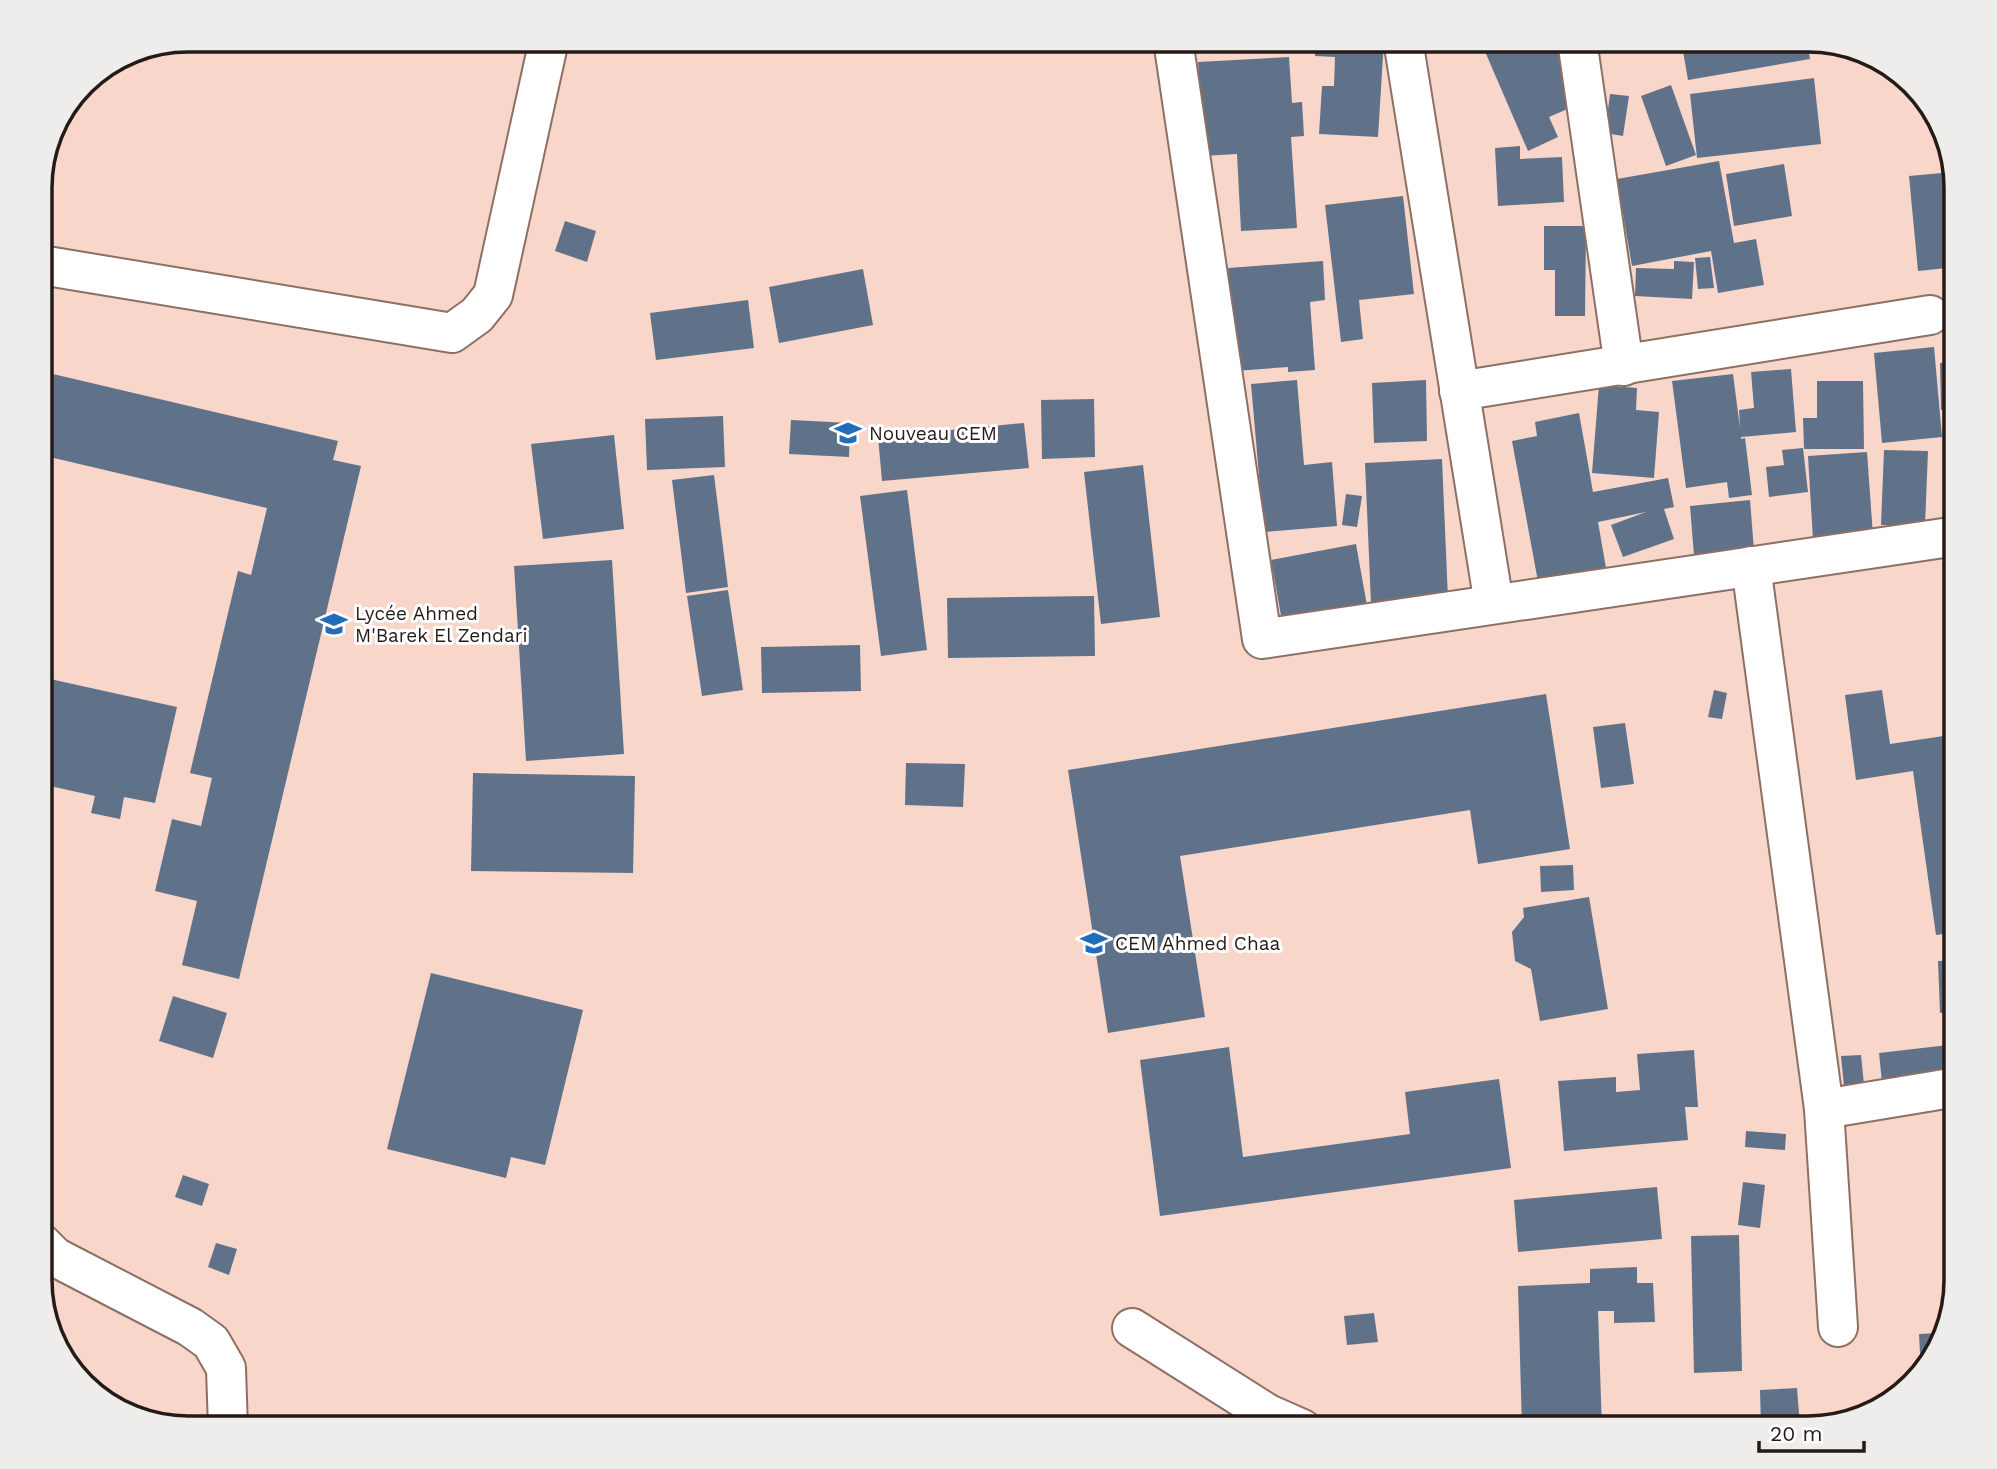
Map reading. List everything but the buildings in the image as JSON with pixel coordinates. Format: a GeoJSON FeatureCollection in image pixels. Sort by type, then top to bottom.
{"type":"FeatureCollection","features":[{"type":"Feature","properties":{"kind":"street"},"geometry":{"type":"LineString","coordinates":[[53,267],[452,333],[477,315],[493,295],[546,52]]}},
{"type":"Feature","properties":{"kind":"street"},"geometry":{"type":"LineString","coordinates":[[1175,52],[1262,639],[1944,538]]}},
{"type":"Feature","properties":{"kind":"street"},"geometry":{"type":"LineString","coordinates":[[1405,52],[1494,604]]}},
{"type":"Feature","properties":{"kind":"street"},"geometry":{"type":"LineString","coordinates":[[1579,52],[1624,366]]}},
{"type":"Feature","properties":{"kind":"street"},"geometry":{"type":"LineString","coordinates":[[1459,391],[1930,315]]}},
{"type":"Feature","properties":{"kind":"street"},"geometry":{"type":"LineString","coordinates":[[1751,566],[1824,1109],[1838,1327]]}},
{"type":"Feature","properties":{"kind":"street"},"geometry":{"type":"LineString","coordinates":[[1824,1109],[1944,1089]]}},
{"type":"Feature","properties":{"kind":"street"},"geometry":{"type":"LineString","coordinates":[[53,1255],[190,1327],[211,1342],[226,1368],[228,1416]]}},
{"type":"Feature","properties":{"kind":"street"},"geometry":{"type":"LineString","coordinates":[[1132,1328],[1273,1416]]}},
{"type":"Feature","properties":{"kind":"place","name":"Nouveau CEM"},"geometry":{"type":"Point","coordinates":[848,433]}},
{"type":"Feature","properties":{"kind":"place","name":"Lycée Ahmed M'Barek El Zendari"},"geometry":{"type":"Point","coordinates":[334,624]}},
{"type":"Feature","properties":{"kind":"place","name":"CEM Ahmed Chaa"},"geometry":{"type":"Point","coordinates":[1094,943]}}]}
